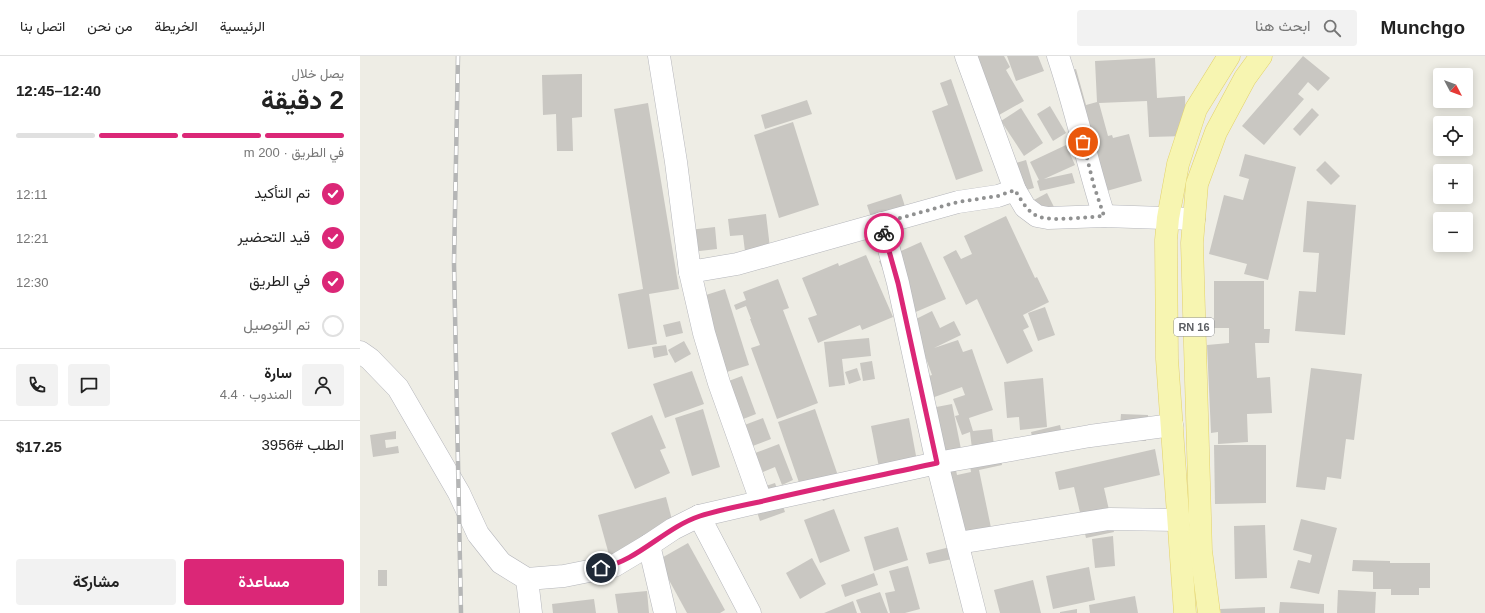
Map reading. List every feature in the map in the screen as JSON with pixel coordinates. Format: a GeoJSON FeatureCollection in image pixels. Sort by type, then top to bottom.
{"type":"FeatureCollection","features":[{"type":"Feature","properties":{"kind":"main road","name":"RN 16"},"geometry":{"type":"LineString","coordinates":[[1185,613],[1167,359],[1166,240],[1168,218],[1178,164],[1196,109],[1229,56]]}},
{"type":"Feature","properties":{"kind":"main road","name":"RN 16"},"geometry":{"type":"LineString","coordinates":[[1209,613],[1200,550],[1192,243],[1197,184],[1216,132],[1245,78],[1261,56]]}},
{"type":"Feature","properties":{"kind":"street"},"geometry":{"type":"LineString","coordinates":[[659,56],[676,162],[690,272],[704,333],[719,383],[761,501]]}},
{"type":"Feature","properties":{"kind":"street"},"geometry":{"type":"LineString","coordinates":[[966,56],[1015,190],[1026,207],[1037,216],[1053,218],[1104,216],[1194,219]]}},
{"type":"Feature","properties":{"kind":"street"},"geometry":{"type":"LineString","coordinates":[[1058,56],[1080,128],[1094,186],[1104,216]]}},
{"type":"Feature","properties":{"kind":"street"},"geometry":{"type":"LineString","coordinates":[[690,272],[737,264],[958,202],[998,196],[1015,190]]}},
{"type":"Feature","properties":{"kind":"street"},"geometry":{"type":"LineString","coordinates":[[882,223],[898,283],[937,463],[975,613]]}},
{"type":"Feature","properties":{"kind":"street"},"geometry":{"type":"LineString","coordinates":[[360,352],[370,359],[398,388],[459,493],[478,534],[500,563],[527,579],[564,576],[614,566],[673,529],[699,516],[761,501],[937,463],[1090,436],[1172,425]]}},
{"type":"Feature","properties":{"kind":"street"},"geometry":{"type":"LineString","coordinates":[[699,516],[750,613]]}},
{"type":"Feature","properties":{"kind":"street"},"geometry":{"type":"LineString","coordinates":[[958,543],[1109,519],[1179,520]]}},
{"type":"Feature","properties":{"kind":"street"},"geometry":{"type":"LineString","coordinates":[[649,545],[665,613]]}},
{"type":"Feature","properties":{"kind":"street"},"geometry":{"type":"LineString","coordinates":[[527,579],[531,613]]}},
{"type":"Feature","properties":{"kind":"building"},"geometry":{"type":"Polygon","coordinates":[[[966,56],[1004,56],[1010,67],[1006,70],[1024,101],[999,115],[966,56]]]}},
{"type":"Feature","properties":{"kind":"building"},"geometry":{"type":"Polygon","coordinates":[[[1007,56],[1038,56],[1044,71],[1016,81],[1007,56]]]}},
{"type":"Feature","properties":{"kind":"building"},"geometry":{"type":"Polygon","coordinates":[[[1303,56],[1330,78],[1318,91],[1308,82],[1298,94],[1304,99],[1264,145],[1242,126],[1303,56]]]}},
{"type":"Feature","properties":{"kind":"building"},"geometry":{"type":"Polygon","coordinates":[[[1155,58],[1157,98],[1185,96],[1186,136],[1149,137],[1147,101],[1099,103],[1108,136],[1112,135],[1113,138],[1129,134],[1142,181],[1096,194],[1061,73],[1076,69],[1086,105],[1097,102],[1095,61],[1155,58]]]}},
{"type":"Feature","properties":{"kind":"building"},"geometry":{"type":"Polygon","coordinates":[[[582,74],[582,117],[572,118],[573,151],[557,151],[556,114],[543,115],[542,75],[582,74]]]}},
{"type":"Feature","properties":{"kind":"building"},"geometry":{"type":"Polygon","coordinates":[[[951,79],[983,171],[956,180],[932,111],[948,105],[940,83],[951,79]]]}},
{"type":"Feature","properties":{"kind":"building"},"geometry":{"type":"Polygon","coordinates":[[[807,100],[812,114],[765,129],[761,115],[807,100]]]}},
{"type":"Feature","properties":{"kind":"building"},"geometry":{"type":"Polygon","coordinates":[[[648,103],[679,289],[649,294],[657,344],[628,349],[618,294],[643,289],[614,109],[648,103]]]}},
{"type":"Feature","properties":{"kind":"building"},"geometry":{"type":"Polygon","coordinates":[[[1050,106],[1066,133],[1053,141],[1037,114],[1050,106]]]}},
{"type":"Feature","properties":{"kind":"building"},"geometry":{"type":"Polygon","coordinates":[[[1021,108],[1043,143],[1024,156],[1001,121],[1021,108]]]}},
{"type":"Feature","properties":{"kind":"building"},"geometry":{"type":"Polygon","coordinates":[[[1312,108],[1319,115],[1300,136],[1293,129],[1312,108]]]}},
{"type":"Feature","properties":{"kind":"building"},"geometry":{"type":"Polygon","coordinates":[[[793,122],[819,205],[779,218],[754,135],[793,122]]]}},
{"type":"Feature","properties":{"kind":"building"},"geometry":{"type":"Polygon","coordinates":[[[1066,145],[1075,165],[1044,179],[1072,173],[1075,183],[1040,191],[1037,181],[1039,180],[1030,162],[1066,145]]]}},
{"type":"Feature","properties":{"kind":"building"},"geometry":{"type":"Polygon","coordinates":[[[1245,154],[1296,167],[1268,280],[1244,274],[1247,264],[1209,254],[1224,195],[1243,200],[1249,179],[1239,176],[1245,154]]]}},
{"type":"Feature","properties":{"kind":"building"},"geometry":{"type":"Polygon","coordinates":[[[1026,160],[1034,188],[1015,193],[1006,166],[1026,160]]]}},
{"type":"Feature","properties":{"kind":"building"},"geometry":{"type":"Polygon","coordinates":[[[1325,161],[1340,176],[1331,185],[1316,170],[1325,161]]]}},
{"type":"Feature","properties":{"kind":"building"},"geometry":{"type":"Polygon","coordinates":[[[1047,193],[1057,213],[1044,220],[1034,200],[1047,193]]]}},
{"type":"Feature","properties":{"kind":"building"},"geometry":{"type":"Polygon","coordinates":[[[901,194],[909,219],[875,230],[867,205],[901,194]]]}},
{"type":"Feature","properties":{"kind":"building"},"geometry":{"type":"Polygon","coordinates":[[[1307,201],[1356,205],[1345,335],[1295,331],[1299,291],[1316,292],[1319,253],[1303,252],[1307,201]]]}},
{"type":"Feature","properties":{"kind":"building"},"geometry":{"type":"Polygon","coordinates":[[[766,214],[772,265],[747,268],[743,235],[730,236],[728,219],[766,214]]]}},
{"type":"Feature","properties":{"kind":"building"},"geometry":{"type":"Polygon","coordinates":[[[1006,216],[1035,278],[1037,277],[1049,302],[1023,315],[1029,327],[1023,330],[1033,351],[1007,364],[977,299],[966,305],[943,257],[956,250],[961,259],[972,254],[964,236],[1006,216]]]}},
{"type":"Feature","properties":{"kind":"building"},"geometry":{"type":"Polygon","coordinates":[[[715,227],[717,249],[691,252],[689,230],[715,227]]]}},
{"type":"Feature","properties":{"kind":"building"},"geometry":{"type":"Polygon","coordinates":[[[921,242],[946,299],[911,314],[892,289],[879,261],[921,242]]]}},
{"type":"Feature","properties":{"kind":"building"},"geometry":{"type":"Polygon","coordinates":[[[866,255],[893,317],[862,330],[860,325],[818,343],[808,318],[817,315],[802,278],[838,263],[839,266],[866,255]]]}},
{"type":"Feature","properties":{"kind":"building"},"geometry":{"type":"Polygon","coordinates":[[[778,279],[789,308],[783,310],[818,403],[777,419],[751,348],[760,345],[751,319],[746,306],[736,310],[734,305],[746,300],[743,292],[778,279]]]}},
{"type":"Feature","properties":{"kind":"building"},"geometry":{"type":"Polygon","coordinates":[[[1214,281],[1264,281],[1264,329],[1270,329],[1269,343],[1255,343],[1257,378],[1270,377],[1272,413],[1247,414],[1248,442],[1218,444],[1218,432],[1211,433],[1207,345],[1229,343],[1229,328],[1214,328],[1214,281]]]}},
{"type":"Feature","properties":{"kind":"building"},"geometry":{"type":"Polygon","coordinates":[[[725,289],[749,365],[714,376],[690,300],[725,289]]]}},
{"type":"Feature","properties":{"kind":"building"},"geometry":{"type":"Polygon","coordinates":[[[1045,307],[1055,335],[1038,341],[1028,313],[1045,307]]]}},
{"type":"Feature","properties":{"kind":"building"},"geometry":{"type":"Polygon","coordinates":[[[932,311],[940,328],[954,321],[961,335],[934,348],[958,340],[963,352],[972,349],[993,410],[969,418],[973,431],[992,429],[995,454],[973,457],[970,432],[962,435],[955,416],[959,415],[953,399],[965,395],[962,387],[929,399],[921,378],[932,375],[924,353],[908,323],[932,311]]]}},
{"type":"Feature","properties":{"kind":"building"},"geometry":{"type":"Polygon","coordinates":[[[680,321],[683,333],[666,337],[663,325],[680,321]]]}},
{"type":"Feature","properties":{"kind":"building"},"geometry":{"type":"Polygon","coordinates":[[[869,338],[871,356],[842,359],[845,385],[829,387],[824,342],[869,338]]]}},
{"type":"Feature","properties":{"kind":"building"},"geometry":{"type":"Polygon","coordinates":[[[684,341],[691,354],[675,363],[668,350],[684,341]]]}},
{"type":"Feature","properties":{"kind":"building"},"geometry":{"type":"Polygon","coordinates":[[[666,345],[668,355],[654,358],[652,347],[666,345]]]}},
{"type":"Feature","properties":{"kind":"building"},"geometry":{"type":"Polygon","coordinates":[[[872,361],[875,379],[863,381],[860,363],[872,361]]]}},
{"type":"Feature","properties":{"kind":"building"},"geometry":{"type":"Polygon","coordinates":[[[857,368],[861,380],[849,384],[845,372],[857,368]]]}},
{"type":"Feature","properties":{"kind":"building"},"geometry":{"type":"Polygon","coordinates":[[[1311,368],[1362,374],[1354,440],[1346,439],[1341,479],[1327,477],[1325,490],[1296,487],[1311,368]]]}},
{"type":"Feature","properties":{"kind":"building"},"geometry":{"type":"Polygon","coordinates":[[[692,371],[704,404],[665,418],[653,384],[692,371]]]}},
{"type":"Feature","properties":{"kind":"building"},"geometry":{"type":"Polygon","coordinates":[[[742,376],[756,414],[728,425],[718,385],[742,376]]]}},
{"type":"Feature","properties":{"kind":"building"},"geometry":{"type":"Polygon","coordinates":[[[1043,378],[1047,427],[1020,430],[1019,417],[1007,418],[1004,382],[1043,378]]]}},
{"type":"Feature","properties":{"kind":"building"},"geometry":{"type":"Polygon","coordinates":[[[952,404],[963,459],[954,461],[957,475],[971,472],[969,460],[1000,454],[1002,465],[979,470],[995,547],[955,555],[926,409],[952,404]]]}},
{"type":"Feature","properties":{"kind":"building"},"geometry":{"type":"Polygon","coordinates":[[[703,409],[720,467],[692,476],[675,418],[703,409]]]}},
{"type":"Feature","properties":{"kind":"building"},"geometry":{"type":"Polygon","coordinates":[[[815,409],[844,493],[823,501],[818,488],[803,494],[778,422],[815,409]]]}},
{"type":"Feature","properties":{"kind":"building"},"geometry":{"type":"Polygon","coordinates":[[[1121,414],[1148,415],[1146,441],[1119,439],[1121,414]]]}},
{"type":"Feature","properties":{"kind":"building"},"geometry":{"type":"Polygon","coordinates":[[[652,415],[666,448],[660,450],[670,473],[635,489],[611,433],[652,415]]]}},
{"type":"Feature","properties":{"kind":"building"},"geometry":{"type":"Polygon","coordinates":[[[763,418],[771,439],[742,450],[734,429],[763,418]]]}},
{"type":"Feature","properties":{"kind":"building"},"geometry":{"type":"Polygon","coordinates":[[[909,418],[917,461],[881,478],[871,426],[909,418]]]}},
{"type":"Feature","properties":{"kind":"building"},"geometry":{"type":"Polygon","coordinates":[[[1060,425],[1065,446],[1036,453],[1031,432],[1060,425]]]}},
{"type":"Feature","properties":{"kind":"building"},"geometry":{"type":"Polygon","coordinates":[[[396,431],[396,439],[385,440],[386,448],[398,446],[399,453],[373,457],[370,435],[396,431]]]}},
{"type":"Feature","properties":{"kind":"building"},"geometry":{"type":"Polygon","coordinates":[[[779,444],[793,480],[782,485],[775,467],[763,472],[755,453],[779,444]]]}},
{"type":"Feature","properties":{"kind":"building"},"geometry":{"type":"Polygon","coordinates":[[[1214,445],[1266,445],[1266,503],[1215,504],[1214,445]]]}},
{"type":"Feature","properties":{"kind":"building"},"geometry":{"type":"Polygon","coordinates":[[[1155,449],[1160,475],[1104,488],[1114,532],[1086,538],[1074,487],[1059,490],[1055,472],[1155,449]]]}},
{"type":"Feature","properties":{"kind":"building"},"geometry":{"type":"Polygon","coordinates":[[[775,483],[785,512],[760,521],[750,491],[775,483]]]}},
{"type":"Feature","properties":{"kind":"building"},"geometry":{"type":"Polygon","coordinates":[[[666,497],[675,531],[611,562],[598,515],[666,497]]]}},
{"type":"Feature","properties":{"kind":"building"},"geometry":{"type":"Polygon","coordinates":[[[834,509],[850,551],[820,563],[804,520],[834,509]]]}},
{"type":"Feature","properties":{"kind":"building"},"geometry":{"type":"Polygon","coordinates":[[[1301,519],[1337,528],[1319,594],[1290,588],[1298,560],[1310,563],[1312,555],[1293,550],[1301,519]]]}},
{"type":"Feature","properties":{"kind":"building"},"geometry":{"type":"Polygon","coordinates":[[[1265,525],[1267,578],[1235,579],[1234,526],[1265,525]]]}},
{"type":"Feature","properties":{"kind":"building"},"geometry":{"type":"Polygon","coordinates":[[[898,527],[908,560],[874,571],[864,537],[898,527]]]}},
{"type":"Feature","properties":{"kind":"building"},"geometry":{"type":"Polygon","coordinates":[[[1113,536],[1115,566],[1095,568],[1092,539],[1113,536]]]}},
{"type":"Feature","properties":{"kind":"building"},"geometry":{"type":"Polygon","coordinates":[[[688,543],[725,610],[720,613],[687,613],[658,560],[688,543]]]}},
{"type":"Feature","properties":{"kind":"building"},"geometry":{"type":"Polygon","coordinates":[[[950,547],[952,559],[929,564],[926,553],[950,547]]]}},
{"type":"Feature","properties":{"kind":"building"},"geometry":{"type":"Polygon","coordinates":[[[812,558],[826,584],[800,599],[786,573],[812,558]]]}},
{"type":"Feature","properties":{"kind":"building"},"geometry":{"type":"Polygon","coordinates":[[[1353,560],[1390,561],[1390,563],[1430,563],[1430,588],[1419,588],[1419,595],[1391,595],[1391,589],[1373,589],[1373,572],[1352,571],[1353,560]]]}},
{"type":"Feature","properties":{"kind":"building"},"geometry":{"type":"Polygon","coordinates":[[[908,566],[920,609],[905,613],[890,613],[885,593],[895,591],[889,571],[908,566]]]}},
{"type":"Feature","properties":{"kind":"building"},"geometry":{"type":"Polygon","coordinates":[[[1089,567],[1095,600],[1053,609],[1046,576],[1089,567]]]}},
{"type":"Feature","properties":{"kind":"building"},"geometry":{"type":"Polygon","coordinates":[[[378,570],[387,570],[387,586],[378,586],[378,570]]]}},
{"type":"Feature","properties":{"kind":"building"},"geometry":{"type":"Polygon","coordinates":[[[874,573],[878,585],[845,597],[841,585],[874,573]]]}},
{"type":"Feature","properties":{"kind":"building"},"geometry":{"type":"Polygon","coordinates":[[[1033,580],[1041,613],[1000,613],[994,590],[1033,580]]]}},
{"type":"Feature","properties":{"kind":"building"},"geometry":{"type":"Polygon","coordinates":[[[1338,590],[1376,592],[1375,613],[1337,613],[1338,590]]]}},
{"type":"Feature","properties":{"kind":"building"},"geometry":{"type":"Polygon","coordinates":[[[647,591],[649,613],[618,613],[615,594],[647,591]]]}},
{"type":"Feature","properties":{"kind":"building"},"geometry":{"type":"Polygon","coordinates":[[[880,592],[888,613],[861,613],[856,600],[880,592]]]}},
{"type":"Feature","properties":{"kind":"building"},"geometry":{"type":"Polygon","coordinates":[[[1135,596],[1138,613],[1090,613],[1089,605],[1135,596]]]}},
{"type":"Feature","properties":{"kind":"building"},"geometry":{"type":"Polygon","coordinates":[[[594,599],[596,613],[553,613],[552,604],[594,599]]]}},
{"type":"Feature","properties":{"kind":"building"},"geometry":{"type":"Polygon","coordinates":[[[853,601],[857,613],[824,613],[853,601]]]}},
{"type":"Feature","properties":{"kind":"building"},"geometry":{"type":"Polygon","coordinates":[[[1280,602],[1324,604],[1324,613],[1279,613],[1280,602]]]}},
{"type":"Feature","properties":{"kind":"building"},"geometry":{"type":"Polygon","coordinates":[[[1265,607],[1265,613],[1221,613],[1220,609],[1265,607]]]}},
{"type":"Feature","properties":{"kind":"building"},"geometry":{"type":"Polygon","coordinates":[[[1077,609],[1077,613],[1060,613],[1060,612],[1077,609]]]}},
{"type":"Feature","properties":{"kind":"railway"},"geometry":{"type":"LineString","coordinates":[[458,56],[454,263],[461,613]]}},
{"type":"Feature","properties":{"kind":"way so far"},"geometry":{"type":"LineString","coordinates":[[884,233],[882,223],[958,202],[998,196],[1015,190],[1026,207],[1037,216],[1058,218],[1104,216],[1094,186],[1083,142]]}},
{"type":"Feature","properties":{"kind":"route"},"geometry":{"type":"LineString","coordinates":[[601,568],[614,566],[673,529],[699,516],[937,463],[898,283],[884,233]]}}]}
